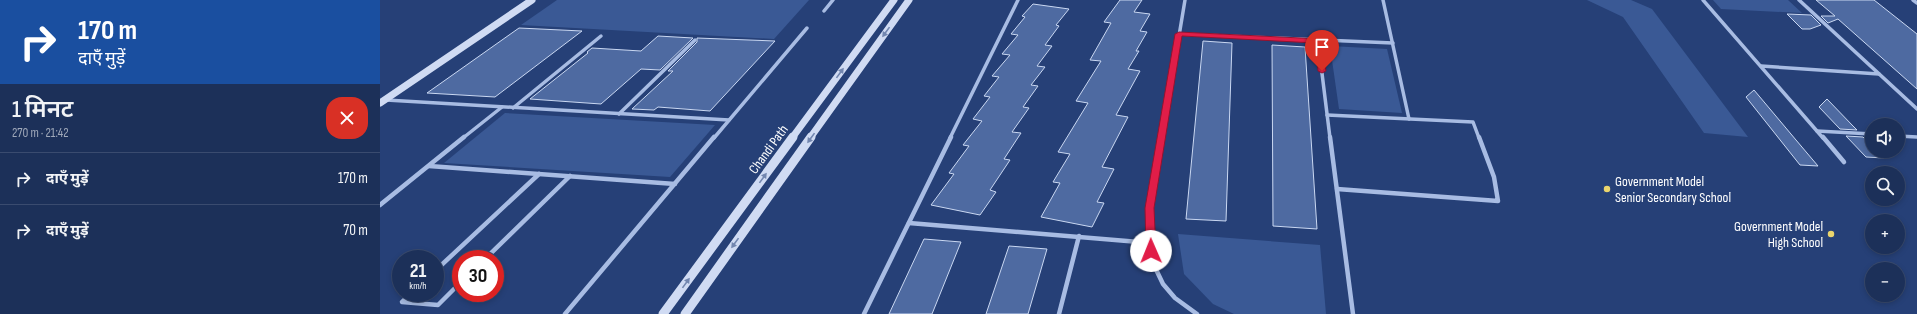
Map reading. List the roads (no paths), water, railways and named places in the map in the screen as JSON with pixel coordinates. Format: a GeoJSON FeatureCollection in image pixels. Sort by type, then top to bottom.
{"type":"FeatureCollection","features":[{"type":"Feature","properties":{"kind":"main road"},"geometry":{"type":"LineString","coordinates":[[382,102],[532,0]]}},
{"type":"Feature","properties":{"kind":"main road","name":"Chandi Path"},"geometry":{"type":"LineString","coordinates":[[663,314],[894,0]]}},
{"type":"Feature","properties":{"kind":"main road","name":"Chandi Path"},"geometry":{"type":"LineString","coordinates":[[685,314],[909,0]]}},
{"type":"Feature","properties":{"kind":"street"},"geometry":{"type":"LineString","coordinates":[[824,10],[833,0]]}},
{"type":"Feature","properties":{"kind":"street"},"geometry":{"type":"LineString","coordinates":[[864,314],[1018,0]]}},
{"type":"Feature","properties":{"kind":"street"},"geometry":{"type":"LineString","coordinates":[[1184,0],[1150,208],[1151,259],[1163,284],[1175,298],[1197,314]]}},
{"type":"Feature","properties":{"kind":"street"},"geometry":{"type":"LineString","coordinates":[[1383,0],[1409,119]]}},
{"type":"Feature","properties":{"kind":"street"},"geometry":{"type":"LineString","coordinates":[[1703,0],[1844,162]]}},
{"type":"Feature","properties":{"kind":"street"},"geometry":{"type":"LineString","coordinates":[[1799,0],[1917,109]]}},
{"type":"Feature","properties":{"kind":"street"},"geometry":{"type":"LineString","coordinates":[[1913,0],[1917,3]]}},
{"type":"Feature","properties":{"kind":"street"},"geometry":{"type":"LineString","coordinates":[[565,314],[807,28]]}},
{"type":"Feature","properties":{"kind":"street"},"geometry":{"type":"LineString","coordinates":[[1179,34],[1393,43]]}},
{"type":"Feature","properties":{"kind":"street"},"geometry":{"type":"LineString","coordinates":[[513,108],[601,36]]}},
{"type":"Feature","properties":{"kind":"street"},"geometry":{"type":"LineString","coordinates":[[619,114],[695,40]]}},
{"type":"Feature","properties":{"kind":"street"},"geometry":{"type":"LineString","coordinates":[[1318,41],[1352,314]]}},
{"type":"Feature","properties":{"kind":"street"},"geometry":{"type":"LineString","coordinates":[[1760,66],[1879,74]]}},
{"type":"Feature","properties":{"kind":"street"},"geometry":{"type":"LineString","coordinates":[[382,102],[502,106],[513,108],[729,120]]}},
{"type":"Feature","properties":{"kind":"street"},"geometry":{"type":"LineString","coordinates":[[380,205],[502,106]]}},
{"type":"Feature","properties":{"kind":"street"},"geometry":{"type":"LineString","coordinates":[[1327,115],[1473,122],[1490,165],[1498,201],[1337,189]]}},
{"type":"Feature","properties":{"kind":"street"},"geometry":{"type":"LineString","coordinates":[[1817,131],[1865,134]]}},
{"type":"Feature","properties":{"kind":"street"},"geometry":{"type":"LineString","coordinates":[[1905,136],[1917,137]]}},
{"type":"Feature","properties":{"kind":"street"},"geometry":{"type":"LineString","coordinates":[[429,166],[675,184]]}},
{"type":"Feature","properties":{"kind":"street"},"geometry":{"type":"LineString","coordinates":[[444,263],[539,174]]}},
{"type":"Feature","properties":{"kind":"street"},"geometry":{"type":"LineString","coordinates":[[494,250],[570,176]]}},
{"type":"Feature","properties":{"kind":"street"},"geometry":{"type":"LineString","coordinates":[[909,223],[1151,243]]}},
{"type":"Feature","properties":{"kind":"street"},"geometry":{"type":"LineString","coordinates":[[1059,314],[1079,236]]}},
{"type":"Feature","properties":{"kind":"street"},"geometry":{"type":"LineString","coordinates":[[444,299],[452,291]]}},
{"type":"Feature","properties":{"kind":"street"},"geometry":{"type":"LineString","coordinates":[[402,302],[438,305],[441,302]]}},
{"type":"Feature","properties":{"kind":"place","name":"Government Model Senior Secondary School"},"geometry":{"type":"Point","coordinates":[1607,189]}},
{"type":"Feature","properties":{"kind":"place","name":"Government Model High School"},"geometry":{"type":"Point","coordinates":[1831,234]}}]}
